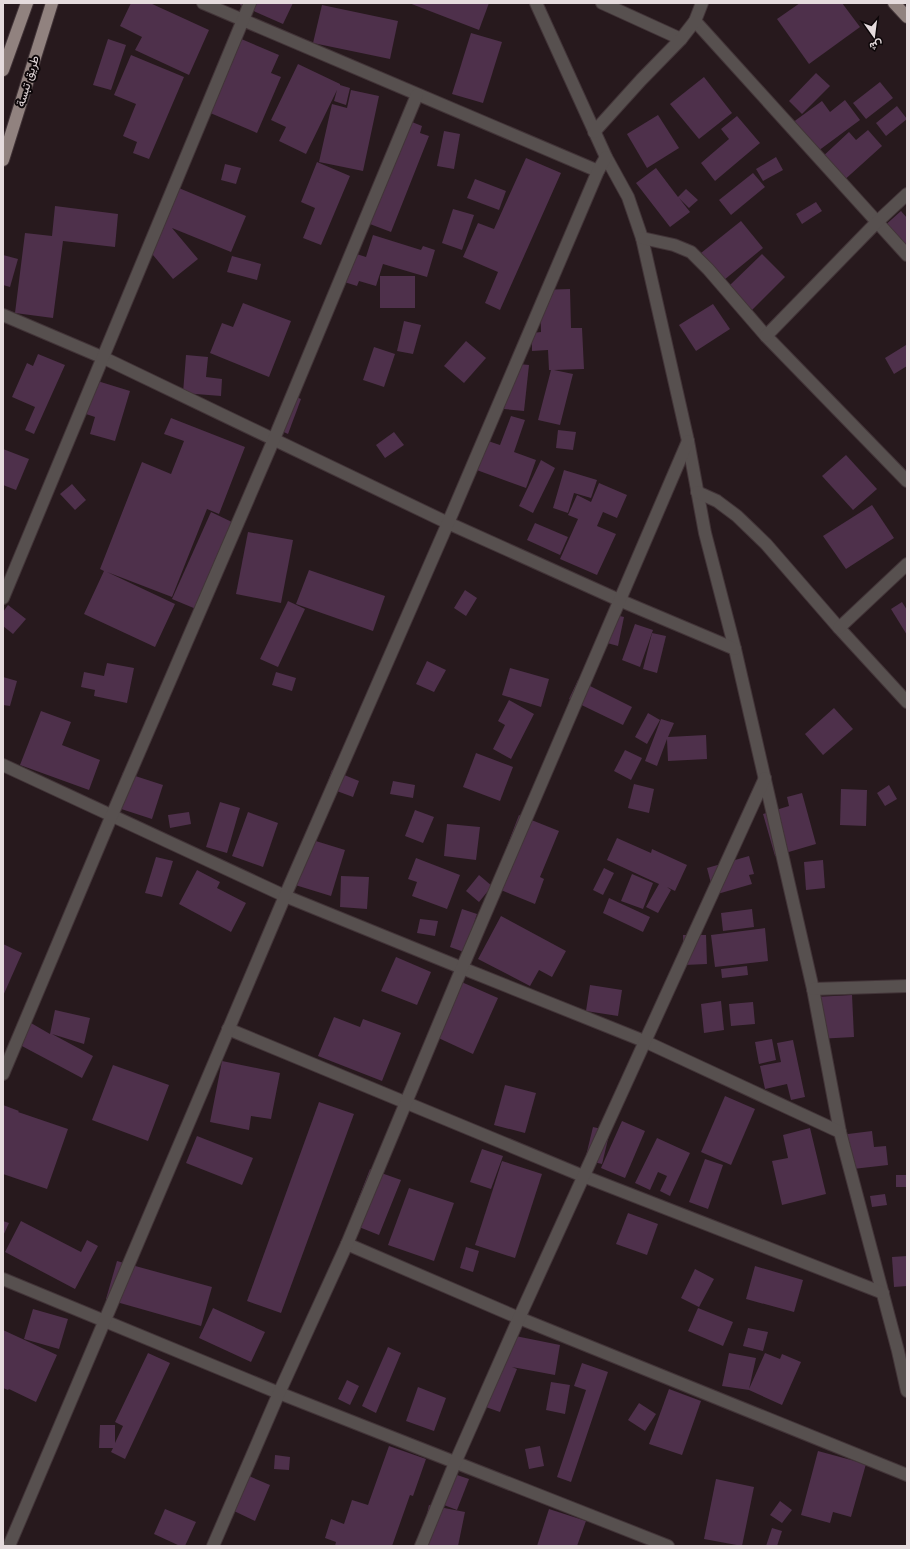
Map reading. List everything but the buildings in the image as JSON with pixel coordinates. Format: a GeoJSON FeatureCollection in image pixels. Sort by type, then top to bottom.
{"type":"FeatureCollection","features":[{"type":"Feature","properties":{"kind":"main road","name":"طريق تبسة"},"geometry":{"type":"LineString","coordinates":[[3,70],[27,3]]}},
{"type":"Feature","properties":{"kind":"main road","name":"طريق تبسة"},"geometry":{"type":"LineString","coordinates":[[3,160],[52,3]]}},
{"type":"Feature","properties":{"kind":"main road"},"geometry":{"type":"LineString","coordinates":[[894,3],[907,16]]}},
{"type":"Feature","properties":{"kind":"street"},"geometry":{"type":"LineString","coordinates":[[203,3],[598,171]]}},
{"type":"Feature","properties":{"kind":"street"},"geometry":{"type":"LineString","coordinates":[[3,598],[104,358],[250,3]]}},
{"type":"Feature","properties":{"kind":"street"},"geometry":{"type":"LineString","coordinates":[[536,3],[606,158],[628,197],[642,238],[688,441],[697,492],[714,569],[735,649],[813,989],[840,1132],[883,1293],[902,1351],[907,1391]]}},
{"type":"Feature","properties":{"kind":"street"},"geometry":{"type":"LineString","coordinates":[[602,3],[681,39]]}},
{"type":"Feature","properties":{"kind":"street"},"geometry":{"type":"LineString","coordinates":[[594,132],[641,80],[681,39],[696,21],[702,3]]}},
{"type":"Feature","properties":{"kind":"street"},"geometry":{"type":"LineString","coordinates":[[696,21],[907,255]]}},
{"type":"Feature","properties":{"kind":"street"},"geometry":{"type":"LineString","coordinates":[[3,1074],[112,815],[274,439],[417,95]]}},
{"type":"Feature","properties":{"kind":"street"},"geometry":{"type":"LineString","coordinates":[[10,1544],[285,896],[448,523],[598,171],[606,158]]}},
{"type":"Feature","properties":{"kind":"street"},"geometry":{"type":"LineString","coordinates":[[766,336],[877,222],[907,194]]}},
{"type":"Feature","properties":{"kind":"street"},"geometry":{"type":"LineString","coordinates":[[642,238],[674,245],[691,252],[708,269],[766,336],[907,481]]}},
{"type":"Feature","properties":{"kind":"street"},"geometry":{"type":"LineString","coordinates":[[3,315],[104,358],[448,523],[619,600],[735,649]]}},
{"type":"Feature","properties":{"kind":"street"},"geometry":{"type":"LineString","coordinates":[[213,1546],[278,1393],[347,1244],[462,968],[688,441]]}},
{"type":"Feature","properties":{"kind":"street"},"geometry":{"type":"LineString","coordinates":[[697,492],[717,501],[737,516],[766,544],[839,628],[907,702]]}},
{"type":"Feature","properties":{"kind":"street"},"geometry":{"type":"LineString","coordinates":[[839,628],[907,564]]}},
{"type":"Feature","properties":{"kind":"street"},"geometry":{"type":"LineString","coordinates":[[3,765],[285,896],[644,1041],[840,1132]]}},
{"type":"Feature","properties":{"kind":"street"},"geometry":{"type":"LineString","coordinates":[[421,1546],[455,1463],[519,1318],[764,778]]}},
{"type":"Feature","properties":{"kind":"street"},"geometry":{"type":"LineString","coordinates":[[813,989],[907,986]]}},
{"type":"Feature","properties":{"kind":"street"},"geometry":{"type":"LineString","coordinates":[[228,1029],[583,1176],[883,1293]]}},
{"type":"Feature","properties":{"kind":"street"},"geometry":{"type":"LineString","coordinates":[[347,1244],[519,1318],[907,1475]]}},
{"type":"Feature","properties":{"kind":"street"},"geometry":{"type":"LineString","coordinates":[[3,1279],[278,1393],[668,1546]]}}]}
